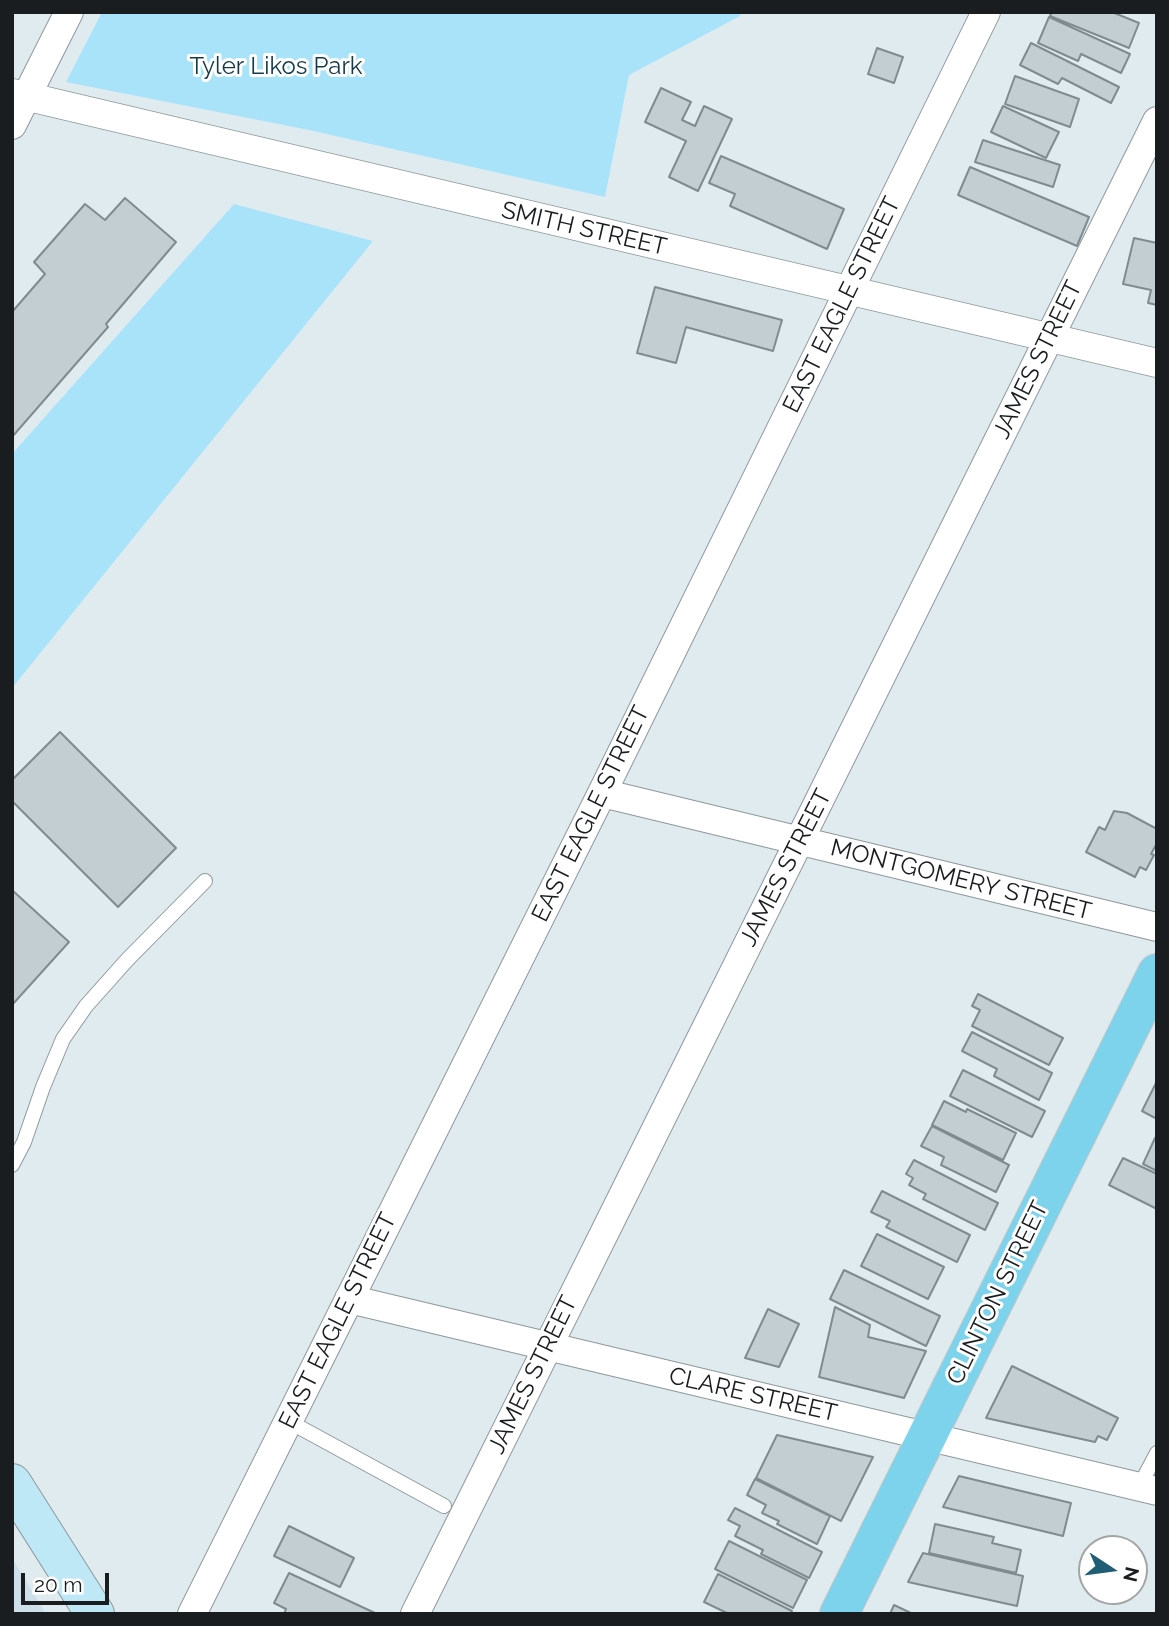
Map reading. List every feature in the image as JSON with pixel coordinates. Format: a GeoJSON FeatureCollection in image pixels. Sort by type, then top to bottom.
{"type":"FeatureCollection","features":[{"type":"Feature","properties":{"kind":"main road","name":"CLINTON STREET"},"geometry":{"type":"LineString","coordinates":[[839,1614],[1157,973]]}},
{"type":"Feature","properties":{"kind":"street"},"geometry":{"type":"LineString","coordinates":[[12,125],[19,95],[69,12]]}},
{"type":"Feature","properties":{"kind":"street","name":"EAST EAGLE STREET"},"geometry":{"type":"LineString","coordinates":[[192,1614],[602,793],[986,12]]}},
{"type":"Feature","properties":{"kind":"street","name":"SMITH STREET"},"geometry":{"type":"LineString","coordinates":[[19,95],[1157,363]]}},
{"type":"Feature","properties":{"kind":"street","name":"JAMES STREET"},"geometry":{"type":"LineString","coordinates":[[415,1614],[1157,121]]}},
{"type":"Feature","properties":{"kind":"street","name":"MONTGOMERY STREET"},"geometry":{"type":"LineString","coordinates":[[602,793],[1157,927]]}},
{"type":"Feature","properties":{"kind":"street","name":"CLARE STREET"},"geometry":{"type":"LineString","coordinates":[[349,1298],[1148,1489]]}},
{"type":"Feature","properties":{"kind":"street"},"geometry":{"type":"LineString","coordinates":[[12,1483],[95,1614]]}},
{"type":"Feature","properties":{"kind":"lane"},"geometry":{"type":"LineString","coordinates":[[12,1165],[70,1028],[127,960],[205,881]]}},
{"type":"Feature","properties":{"kind":"lane"},"geometry":{"type":"LineString","coordinates":[[288,1422],[443,1506]]}},
{"type":"Feature","properties":{"kind":"lane"},"geometry":{"type":"LineString","coordinates":[[1148,1489],[1157,1452]]}},
{"type":"Feature","properties":{"kind":"shaded area"},"geometry":{"type":"Polygon","coordinates":[[[12,1558],[46,1614],[12,1614],[12,1558]]]}},
{"type":"Feature","properties":{"kind":"green space","name":"Tyler Likos Park"},"geometry":{"type":"Polygon","coordinates":[[[102,12],[742,12],[740,16],[629,75],[605,197],[309,130],[66,82],[102,12]]]}},
{"type":"Feature","properties":{"kind":"green space"},"geometry":{"type":"Polygon","coordinates":[[[234,204],[373,241],[12,688],[12,454],[234,204]]]}},
{"type":"Feature","properties":{"kind":"building"},"geometry":{"type":"Polygon","coordinates":[[[1052,12],[1112,12],[1139,23],[1129,48],[1050,16],[1052,12]]]}},
{"type":"Feature","properties":{"kind":"building"},"geometry":{"type":"Polygon","coordinates":[[[1049,17],[1130,54],[1121,73],[1081,54],[1078,61],[1038,43],[1049,17]]]}},
{"type":"Feature","properties":{"kind":"building"},"geometry":{"type":"Polygon","coordinates":[[[1031,43],[1119,87],[1111,103],[1062,78],[1058,84],[1020,65],[1031,43]]]}},
{"type":"Feature","properties":{"kind":"building"},"geometry":{"type":"Polygon","coordinates":[[[877,48],[903,57],[894,83],[868,74],[877,48]]]}},
{"type":"Feature","properties":{"kind":"building"},"geometry":{"type":"Polygon","coordinates":[[[1015,76],[1079,99],[1070,127],[1005,104],[1015,76]]]}},
{"type":"Feature","properties":{"kind":"building"},"geometry":{"type":"Polygon","coordinates":[[[661,88],[691,102],[682,120],[695,126],[704,106],[732,119],[698,191],[669,177],[686,141],[645,122],[661,88]]]}},
{"type":"Feature","properties":{"kind":"building"},"geometry":{"type":"Polygon","coordinates":[[[1003,106],[1059,132],[1046,158],[991,132],[1003,106]]]}},
{"type":"Feature","properties":{"kind":"building"},"geometry":{"type":"Polygon","coordinates":[[[983,140],[1060,165],[1053,187],[975,162],[983,140]]]}},
{"type":"Feature","properties":{"kind":"building"},"geometry":{"type":"Polygon","coordinates":[[[721,156],[844,209],[827,249],[730,206],[735,194],[709,183],[721,156]]]}},
{"type":"Feature","properties":{"kind":"building"},"geometry":{"type":"Polygon","coordinates":[[[970,167],[1089,217],[1077,246],[958,195],[970,167]]]}},
{"type":"Feature","properties":{"kind":"building"},"geometry":{"type":"Polygon","coordinates":[[[125,198],[176,242],[106,324],[108,327],[12,437],[12,312],[45,274],[34,262],[85,204],[105,220],[125,198]]]}},
{"type":"Feature","properties":{"kind":"building"},"geometry":{"type":"Polygon","coordinates":[[[1134,238],[1157,243],[1157,305],[1148,303],[1151,290],[1123,284],[1134,238]]]}},
{"type":"Feature","properties":{"kind":"building"},"geometry":{"type":"Polygon","coordinates":[[[655,287],[782,320],[773,351],[686,327],[676,363],[637,353],[655,287]]]}},
{"type":"Feature","properties":{"kind":"building"},"geometry":{"type":"Polygon","coordinates":[[[60,732],[176,848],[118,907],[12,801],[12,780],[60,732]]]}},
{"type":"Feature","properties":{"kind":"building"},"geometry":{"type":"Polygon","coordinates":[[[1114,811],[1127,813],[1157,829],[1157,843],[1151,854],[1154,855],[1146,870],[1140,867],[1135,877],[1086,852],[1099,827],[1105,830],[1114,811]]]}},
{"type":"Feature","properties":{"kind":"building"},"geometry":{"type":"Polygon","coordinates":[[[12,890],[69,942],[12,1005],[12,890]]]}},
{"type":"Feature","properties":{"kind":"building"},"geometry":{"type":"Polygon","coordinates":[[[978,994],[1063,1038],[1049,1065],[972,1026],[980,1010],[972,1006],[978,994]]]}},
{"type":"Feature","properties":{"kind":"building"},"geometry":{"type":"Polygon","coordinates":[[[972,1032],[1052,1073],[1039,1100],[994,1076],[997,1069],[962,1051],[972,1032]]]}},
{"type":"Feature","properties":{"kind":"building"},"geometry":{"type":"Polygon","coordinates":[[[963,1070],[1045,1111],[1032,1137],[950,1096],[963,1070]]]}},
{"type":"Feature","properties":{"kind":"building"},"geometry":{"type":"Polygon","coordinates":[[[1157,1081],[1157,1119],[1142,1111],[1157,1081]]]}},
{"type":"Feature","properties":{"kind":"building"},"geometry":{"type":"Polygon","coordinates":[[[944,1101],[1016,1133],[1003,1160],[932,1125],[944,1101]]]}},
{"type":"Feature","properties":{"kind":"building"},"geometry":{"type":"Polygon","coordinates":[[[932,1126],[1009,1165],[996,1192],[941,1165],[944,1157],[921,1146],[932,1126]]]}},
{"type":"Feature","properties":{"kind":"building"},"geometry":{"type":"Polygon","coordinates":[[[1157,1138],[1157,1171],[1143,1164],[1157,1138]]]}},
{"type":"Feature","properties":{"kind":"building"},"geometry":{"type":"Polygon","coordinates":[[[1123,1158],[1157,1174],[1157,1209],[1109,1185],[1123,1158]]]}},
{"type":"Feature","properties":{"kind":"building"},"geometry":{"type":"Polygon","coordinates":[[[914,1160],[998,1203],[985,1230],[923,1199],[926,1194],[909,1185],[913,1178],[906,1174],[914,1160]]]}},
{"type":"Feature","properties":{"kind":"building"},"geometry":{"type":"Polygon","coordinates":[[[882,1191],[970,1235],[957,1262],[886,1227],[890,1221],[871,1212],[882,1191]]]}},
{"type":"Feature","properties":{"kind":"building"},"geometry":{"type":"Polygon","coordinates":[[[877,1234],[944,1267],[928,1299],[861,1266],[877,1234]]]}},
{"type":"Feature","properties":{"kind":"building"},"geometry":{"type":"Polygon","coordinates":[[[844,1270],[940,1316],[926,1346],[830,1299],[844,1270]]]}},
{"type":"Feature","properties":{"kind":"building"},"geometry":{"type":"Polygon","coordinates":[[[835,1307],[870,1325],[868,1337],[926,1351],[904,1398],[819,1377],[835,1307]]]}},
{"type":"Feature","properties":{"kind":"building"},"geometry":{"type":"Polygon","coordinates":[[[768,1309],[799,1324],[779,1367],[745,1358],[768,1309]]]}},
{"type":"Feature","properties":{"kind":"building"},"geometry":{"type":"Polygon","coordinates":[[[1012,1366],[1118,1418],[1107,1440],[1098,1436],[1095,1442],[986,1418],[1012,1366]]]}},
{"type":"Feature","properties":{"kind":"building"},"geometry":{"type":"Polygon","coordinates":[[[777,1435],[873,1457],[841,1521],[756,1478],[777,1435]]]}},
{"type":"Feature","properties":{"kind":"building"},"geometry":{"type":"Polygon","coordinates":[[[959,1476],[1071,1503],[1063,1536],[943,1507],[959,1476]]]}},
{"type":"Feature","properties":{"kind":"building"},"geometry":{"type":"Polygon","coordinates":[[[755,1479],[830,1516],[817,1544],[777,1524],[779,1521],[762,1513],[766,1505],[747,1495],[755,1479]]]}},
{"type":"Feature","properties":{"kind":"building"},"geometry":{"type":"Polygon","coordinates":[[[735,1508],[822,1552],[809,1578],[761,1554],[763,1550],[735,1536],[740,1526],[728,1520],[735,1508]]]}},
{"type":"Feature","properties":{"kind":"building"},"geometry":{"type":"Polygon","coordinates":[[[935,1524],[994,1537],[992,1543],[1021,1550],[1016,1573],[929,1553],[935,1524]]]}},
{"type":"Feature","properties":{"kind":"building"},"geometry":{"type":"Polygon","coordinates":[[[289,1526],[354,1558],[340,1587],[274,1556],[289,1526]]]}},
{"type":"Feature","properties":{"kind":"building"},"geometry":{"type":"Polygon","coordinates":[[[729,1541],[807,1580],[793,1608],[715,1569],[729,1541]]]}},
{"type":"Feature","properties":{"kind":"building"},"geometry":{"type":"Polygon","coordinates":[[[923,1553],[1023,1576],[1017,1606],[908,1582],[923,1553]]]}},
{"type":"Feature","properties":{"kind":"building"},"geometry":{"type":"Polygon","coordinates":[[[289,1573],[375,1614],[284,1614],[286,1609],[274,1603],[289,1573]]]}},
{"type":"Feature","properties":{"kind":"building"},"geometry":{"type":"Polygon","coordinates":[[[718,1574],[792,1611],[790,1614],[729,1614],[704,1602],[718,1574]]]}},
{"type":"Feature","properties":{"kind":"building"},"geometry":{"type":"Polygon","coordinates":[[[894,1605],[913,1614],[890,1614],[894,1605]]]}}]}
